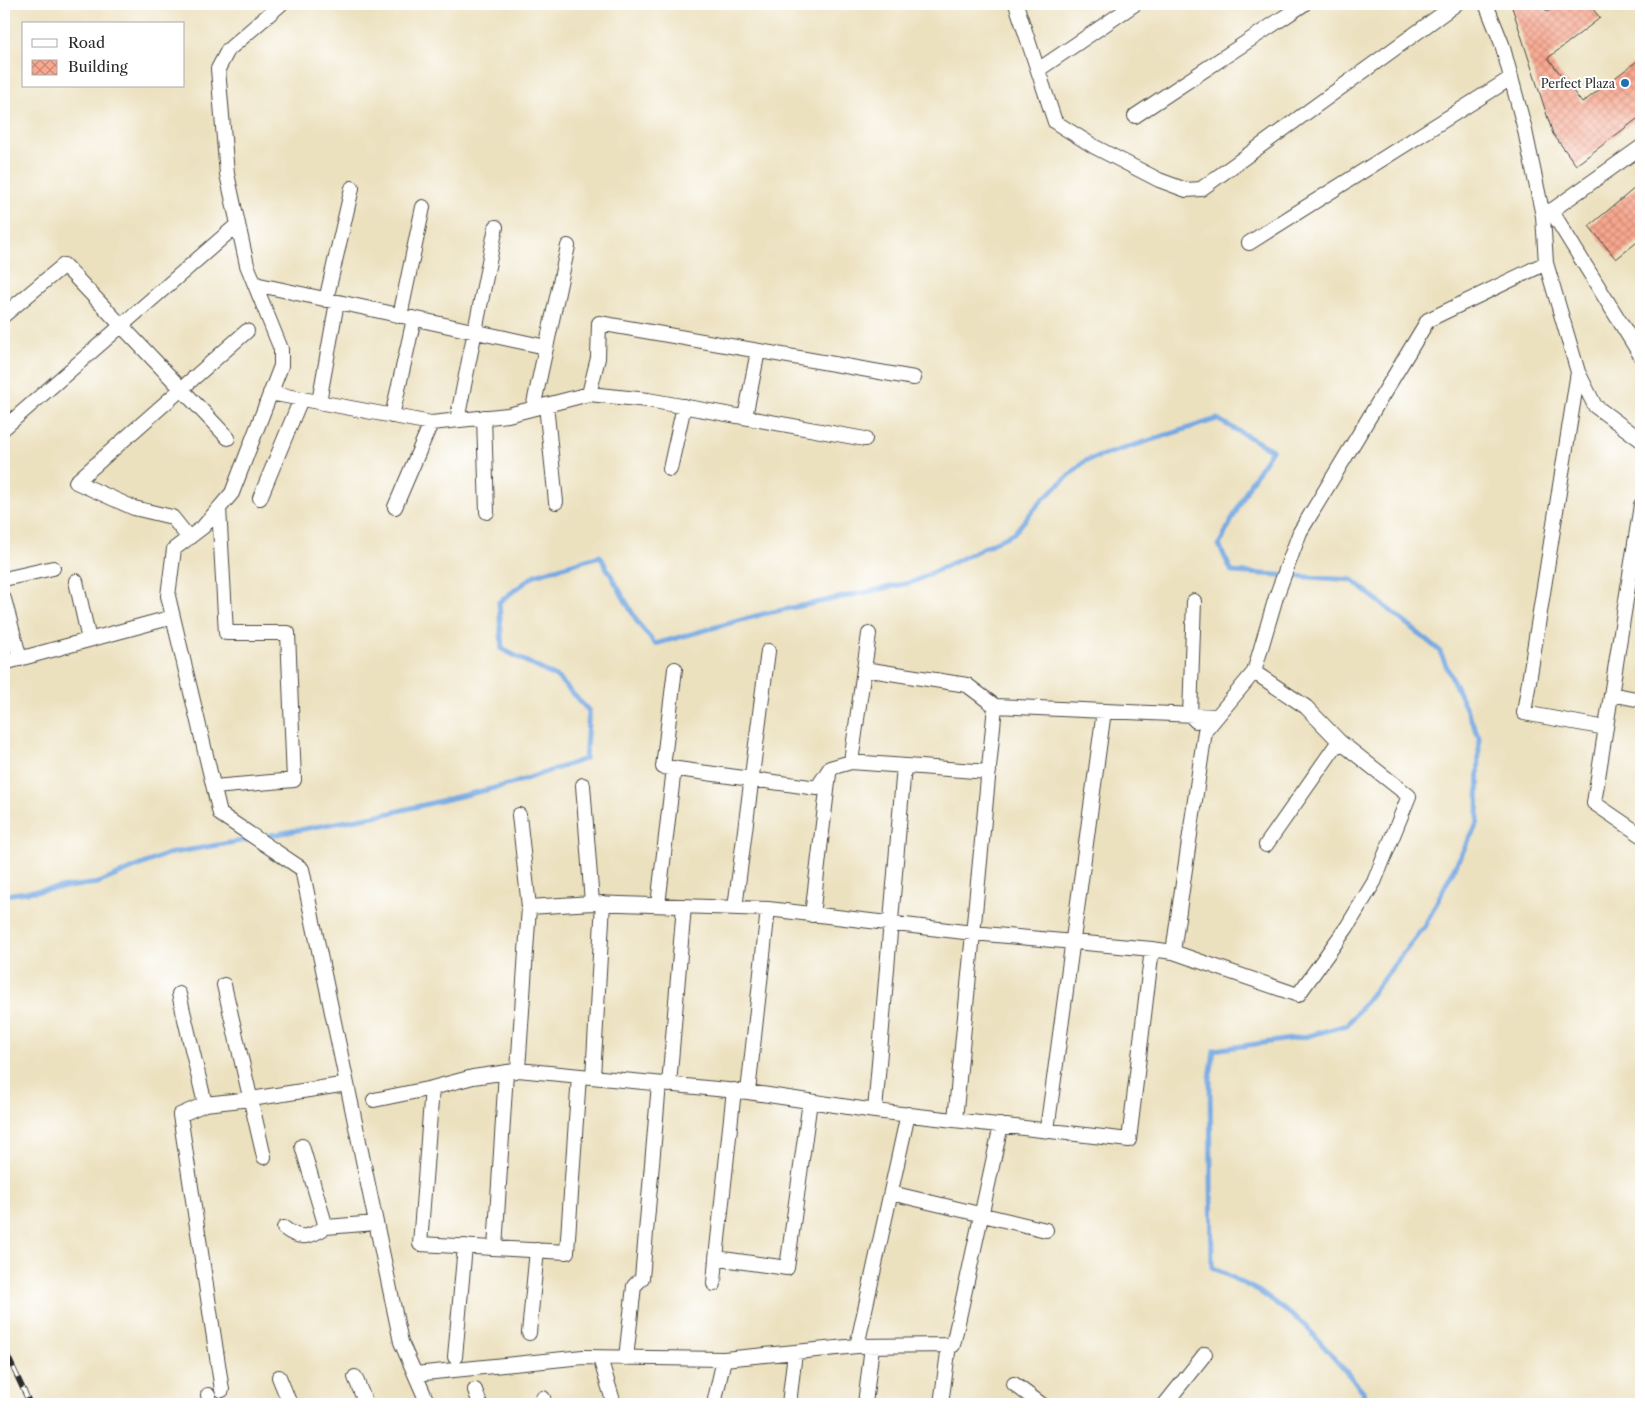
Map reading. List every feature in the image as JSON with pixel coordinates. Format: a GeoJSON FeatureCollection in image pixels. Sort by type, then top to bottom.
{"type":"FeatureCollection","features":[{"type":"Feature","properties":{"kind":"street"},"geometry":{"type":"LineString","coordinates":[[281,4],[228,50],[218,69],[227,174],[247,265],[281,349],[281,366],[232,493],[203,527],[174,549],[168,596],[220,814],[302,869],[401,1342],[428,1404]]}},
{"type":"Feature","properties":{"kind":"street"},"geometry":{"type":"LineString","coordinates":[[1016,4],[1055,122],[1095,148],[1159,180],[1186,190],[1201,189],[1456,4]]}},
{"type":"Feature","properties":{"kind":"street"},"geometry":{"type":"LineString","coordinates":[[1038,70],[1135,4]]}},
{"type":"Feature","properties":{"kind":"street"},"geometry":{"type":"LineString","coordinates":[[1135,116],[1304,4]]}},
{"type":"Feature","properties":{"kind":"street"},"geometry":{"type":"LineString","coordinates":[[1486,4],[1502,44],[1547,213],[1546,262],[1578,372],[1595,406],[1641,440]]}},
{"type":"Feature","properties":{"kind":"street"},"geometry":{"type":"LineString","coordinates":[[1249,244],[1511,78]]}},
{"type":"Feature","properties":{"kind":"street"},"geometry":{"type":"LineString","coordinates":[[1547,213],[1641,147]]}},
{"type":"Feature","properties":{"kind":"street"},"geometry":{"type":"LineString","coordinates":[[319,402],[332,301],[352,188]]}},
{"type":"Feature","properties":{"kind":"street"},"geometry":{"type":"LineString","coordinates":[[400,316],[423,207]]}},
{"type":"Feature","properties":{"kind":"street"},"geometry":{"type":"LineString","coordinates":[[1547,213],[1641,356]]}},
{"type":"Feature","properties":{"kind":"street"},"geometry":{"type":"LineString","coordinates":[[4,428],[238,224]]}},
{"type":"Feature","properties":{"kind":"street"},"geometry":{"type":"LineString","coordinates":[[457,420],[496,227]]}},
{"type":"Feature","properties":{"kind":"street"},"geometry":{"type":"LineString","coordinates":[[556,502],[540,407],[546,347],[568,246]]}},
{"type":"Feature","properties":{"kind":"street"},"geometry":{"type":"LineString","coordinates":[[1173,952],[1205,731],[1254,672],[1276,597],[1300,532],[1428,320],[1546,262]]}},
{"type":"Feature","properties":{"kind":"street"},"geometry":{"type":"LineString","coordinates":[[4,315],[64,266],[228,438]]}},
{"type":"Feature","properties":{"kind":"street"},"geometry":{"type":"LineString","coordinates":[[255,284],[546,347]]}},
{"type":"Feature","properties":{"kind":"street"},"geometry":{"type":"LineString","coordinates":[[392,416],[414,319]]}},
{"type":"Feature","properties":{"kind":"street"},"geometry":{"type":"LineString","coordinates":[[589,394],[598,358],[599,323],[914,378]]}},
{"type":"Feature","properties":{"kind":"street"},"geometry":{"type":"LineString","coordinates":[[189,538],[172,517],[134,508],[76,482],[246,331]]}},
{"type":"Feature","properties":{"kind":"street"},"geometry":{"type":"LineString","coordinates":[[745,417],[758,351]]}},
{"type":"Feature","properties":{"kind":"street"},"geometry":{"type":"LineString","coordinates":[[1578,372],[1524,713],[1606,728]]}},
{"type":"Feature","properties":{"kind":"street"},"geometry":{"type":"LineString","coordinates":[[270,393],[431,423],[508,415],[589,394],[648,400],[865,439]]}},
{"type":"Feature","properties":{"kind":"street"},"geometry":{"type":"LineString","coordinates":[[260,498],[301,399]]}},
{"type":"Feature","properties":{"kind":"street"},"geometry":{"type":"LineString","coordinates":[[670,469],[684,406]]}},
{"type":"Feature","properties":{"kind":"street"},"geometry":{"type":"LineString","coordinates":[[484,417],[487,512]]}},
{"type":"Feature","properties":{"kind":"street"},"geometry":{"type":"LineString","coordinates":[[395,507],[431,423]]}},
{"type":"Feature","properties":{"kind":"street"},"geometry":{"type":"LineString","coordinates":[[1641,505],[1594,804],[1641,835]]}},
{"type":"Feature","properties":{"kind":"street"},"geometry":{"type":"LineString","coordinates":[[214,787],[294,780],[288,633],[226,633],[219,508]]}},
{"type":"Feature","properties":{"kind":"street"},"geometry":{"type":"LineString","coordinates":[[4,579],[53,568]]}},
{"type":"Feature","properties":{"kind":"street"},"geometry":{"type":"LineString","coordinates":[[76,581],[88,640]]}},
{"type":"Feature","properties":{"kind":"street"},"geometry":{"type":"LineString","coordinates":[[4,599],[20,659]]}},
{"type":"Feature","properties":{"kind":"street"},"geometry":{"type":"LineString","coordinates":[[1194,601],[1190,715],[1205,731]]}},
{"type":"Feature","properties":{"kind":"street"},"geometry":{"type":"LineString","coordinates":[[4,663],[173,617]]}},
{"type":"Feature","properties":{"kind":"street"},"geometry":{"type":"LineString","coordinates":[[851,762],[869,634]]}},
{"type":"Feature","properties":{"kind":"street"},"geometry":{"type":"LineString","coordinates":[[735,908],[768,651]]}},
{"type":"Feature","properties":{"kind":"street"},"geometry":{"type":"LineString","coordinates":[[675,669],[663,767],[818,788],[830,768],[851,762],[989,772]]}},
{"type":"Feature","properties":{"kind":"street"},"geometry":{"type":"LineString","coordinates":[[864,669],[967,685],[995,706],[1217,716]]}},
{"type":"Feature","properties":{"kind":"street"},"geometry":{"type":"LineString","coordinates":[[529,907],[598,903],[768,909],[973,933],[1152,949],[1173,952],[1298,995],[1347,927],[1374,882],[1409,796],[1339,741],[1306,707],[1254,672]]}},
{"type":"Feature","properties":{"kind":"street"},"geometry":{"type":"LineString","coordinates":[[1611,694],[1641,700]]}},
{"type":"Feature","properties":{"kind":"street"},"geometry":{"type":"LineString","coordinates":[[954,1120],[995,706]]}},
{"type":"Feature","properties":{"kind":"street"},"geometry":{"type":"LineString","coordinates":[[1048,1130],[1104,711]]}},
{"type":"Feature","properties":{"kind":"street"},"geometry":{"type":"LineString","coordinates":[[1266,845],[1339,741]]}},
{"type":"Feature","properties":{"kind":"street"},"geometry":{"type":"LineString","coordinates":[[874,1111],[904,766]]}},
{"type":"Feature","properties":{"kind":"street"},"geometry":{"type":"LineString","coordinates":[[658,904],[674,768]]}},
{"type":"Feature","properties":{"kind":"street"},"geometry":{"type":"LineString","coordinates":[[812,915],[830,768]]}},
{"type":"Feature","properties":{"kind":"street"},"geometry":{"type":"LineString","coordinates":[[432,1088],[420,1244],[567,1252],[586,1077],[598,903],[583,785]]}},
{"type":"Feature","properties":{"kind":"street"},"geometry":{"type":"LineString","coordinates":[[494,1248],[529,907],[519,814]]}},
{"type":"Feature","properties":{"kind":"street"},"geometry":{"type":"LineString","coordinates":[[626,1358],[634,1286],[642,1278],[684,906]]}},
{"type":"Feature","properties":{"kind":"street"},"geometry":{"type":"LineString","coordinates":[[748,1092],[768,909]]}},
{"type":"Feature","properties":{"kind":"street"},"geometry":{"type":"LineString","coordinates":[[374,1100],[473,1077],[512,1071],[734,1090],[874,1111],[1130,1140],[1152,949]]}},
{"type":"Feature","properties":{"kind":"street"},"geometry":{"type":"LineString","coordinates":[[224,985],[264,1157]]}},
{"type":"Feature","properties":{"kind":"street"},"geometry":{"type":"LineString","coordinates":[[180,994],[205,1104]]}},
{"type":"Feature","properties":{"kind":"street"},"geometry":{"type":"LineString","coordinates":[[222,1390],[180,1115],[205,1104],[347,1084]]}},
{"type":"Feature","properties":{"kind":"street"},"geometry":{"type":"LineString","coordinates":[[714,1284],[734,1090]]}},
{"type":"Feature","properties":{"kind":"street"},"geometry":{"type":"LineString","coordinates":[[716,1258],[787,1268],[810,1101]]}},
{"type":"Feature","properties":{"kind":"street"},"geometry":{"type":"LineString","coordinates":[[857,1346],[908,1114]]}},
{"type":"Feature","properties":{"kind":"street"},"geometry":{"type":"LineString","coordinates":[[415,1374],[583,1357],[724,1359],[857,1346],[953,1344],[1001,1125]]}},
{"type":"Feature","properties":{"kind":"street"},"geometry":{"type":"LineString","coordinates":[[302,1146],[326,1227]]}},
{"type":"Feature","properties":{"kind":"street"},"geometry":{"type":"LineString","coordinates":[[891,1193],[1046,1230]]}},
{"type":"Feature","properties":{"kind":"street"},"geometry":{"type":"LineString","coordinates":[[284,1228],[293,1235],[310,1237],[326,1227],[376,1223]]}},
{"type":"Feature","properties":{"kind":"street"},"geometry":{"type":"LineString","coordinates":[[455,1357],[465,1246]]}},
{"type":"Feature","properties":{"kind":"street"},"geometry":{"type":"LineString","coordinates":[[529,1333],[537,1250]]}},
{"type":"Feature","properties":{"kind":"street"},"geometry":{"type":"LineString","coordinates":[[941,1404],[949,1345]]}},
{"type":"Feature","properties":{"kind":"street"},"geometry":{"type":"LineString","coordinates":[[865,1404],[872,1346]]}},
{"type":"Feature","properties":{"kind":"street"},"geometry":{"type":"LineString","coordinates":[[789,1404],[795,1352]]}},
{"type":"Feature","properties":{"kind":"street"},"geometry":{"type":"LineString","coordinates":[[1165,1404],[1205,1354]]}},
{"type":"Feature","properties":{"kind":"street"},"geometry":{"type":"LineString","coordinates":[[600,1358],[614,1404]]}},
{"type":"Feature","properties":{"kind":"street"},"geometry":{"type":"LineString","coordinates":[[714,1404],[724,1359]]}},
{"type":"Feature","properties":{"kind":"street"},"geometry":{"type":"LineString","coordinates":[[279,1377],[290,1404]]}},
{"type":"Feature","properties":{"kind":"street"},"geometry":{"type":"LineString","coordinates":[[355,1377],[366,1404]]}},
{"type":"Feature","properties":{"kind":"street"},"geometry":{"type":"LineString","coordinates":[[1014,1384],[1041,1404]]}},
{"type":"Feature","properties":{"kind":"street"},"geometry":{"type":"LineString","coordinates":[[475,1390],[480,1404]]}},
{"type":"Feature","properties":{"kind":"building","name":"Perfect Plaza"},"geometry":{"type":"Polygon","coordinates":[[[1511,4],[1541,4],[1547,12],[1558,4],[1589,4],[1600,18],[1548,58],[1582,103],[1641,58],[1641,116],[1576,165],[1553,134],[1511,4]]]}},
{"type":"Feature","properties":{"kind":"building"},"geometry":{"type":"Polygon","coordinates":[[[1641,183],[1641,239],[1616,259],[1589,226],[1641,183]]]}},
{"type":"Feature","properties":{"kind":"waterway"},"geometry":{"type":"LineString","coordinates":[[261,837],[390,813],[511,784],[585,759],[589,711],[558,678],[502,649],[499,602],[535,575],[600,556],[638,623],[655,644],[763,614],[913,582],[1014,533],[1041,501],[1085,461],[1217,419],[1272,450],[1251,482],[1219,545],[1232,572],[1352,580],[1439,650],[1479,737],[1478,822],[1424,927],[1347,1025],[1304,1037],[1214,1050],[1210,1078],[1212,1267],[1260,1292],[1304,1324],[1363,1391],[1366,1404]]}},
{"type":"Feature","properties":{"kind":"waterway"},"geometry":{"type":"LineString","coordinates":[[4,895],[98,883],[167,854],[252,839]]}},
{"type":"Feature","properties":{"kind":"railway"},"geometry":{"type":"LineString","coordinates":[[4,1348],[30,1404]]}},
{"type":"Feature","properties":{"kind":"place","name":"Perfect Plaza"},"geometry":{"type":"Point","coordinates":[1625,83]}}]}
